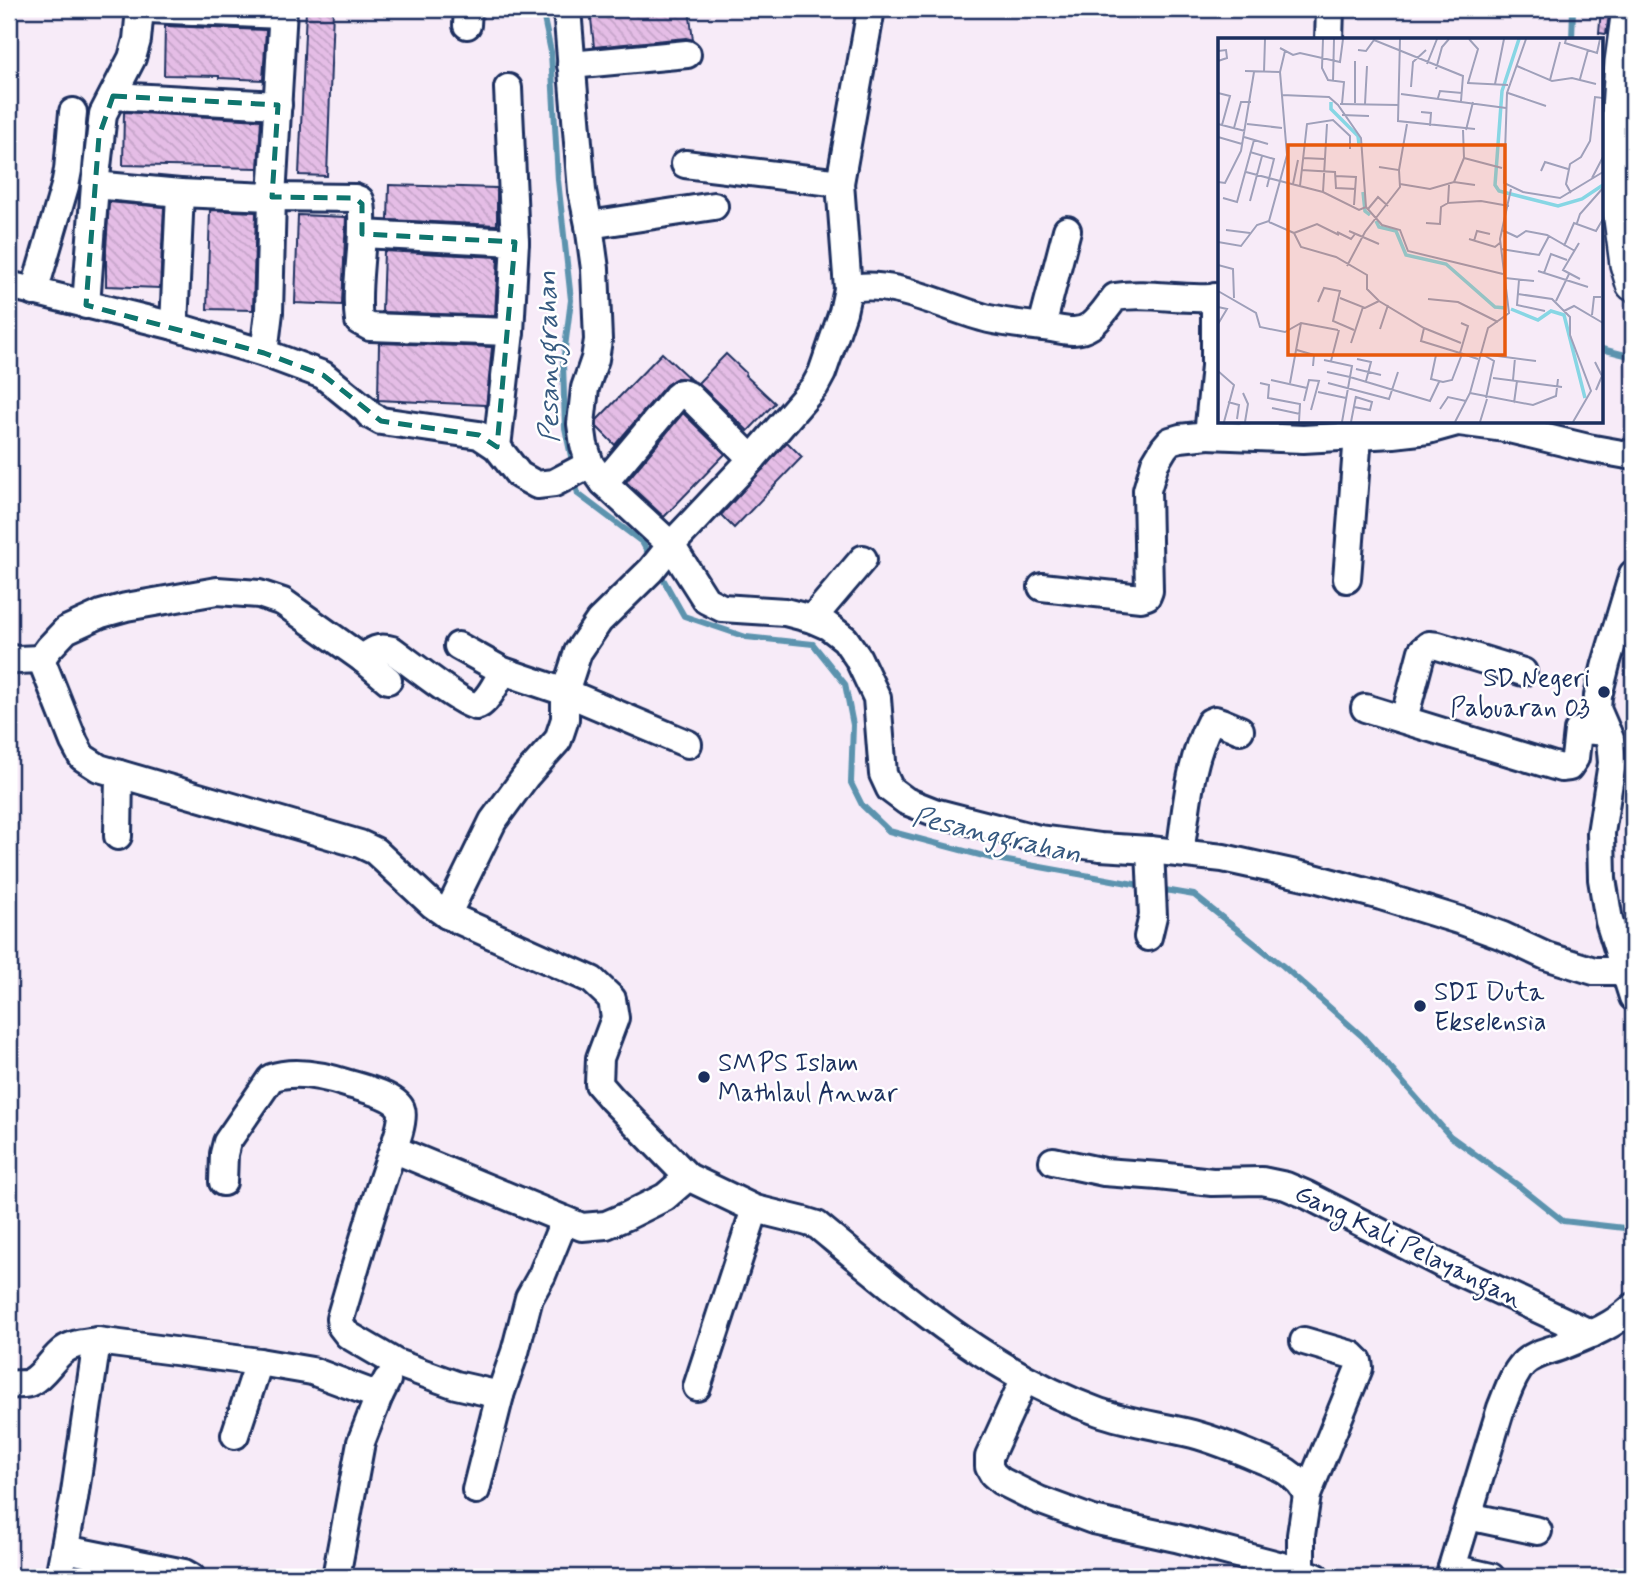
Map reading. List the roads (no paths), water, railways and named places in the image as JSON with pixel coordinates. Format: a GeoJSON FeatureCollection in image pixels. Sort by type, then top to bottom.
{"type":"FeatureCollection","features":[{"type":"Feature","properties":{"kind":"main road"},"geometry":{"type":"LineString","coordinates":[[1629,9],[1608,173],[1633,284]]}},
{"type":"Feature","properties":{"kind":"street"},"geometry":{"type":"LineString","coordinates":[[86,304],[94,185],[103,114],[132,58],[140,9]]}},
{"type":"Feature","properties":{"kind":"street"},"geometry":{"type":"LineString","coordinates":[[148,9],[283,12],[271,197],[269,312],[264,353]]}},
{"type":"Feature","properties":{"kind":"street"},"geometry":{"type":"LineString","coordinates":[[567,9],[582,191],[596,269],[598,340],[585,388],[581,424],[591,473],[662,556],[706,600],[722,608],[785,612],[812,619],[828,626],[845,639],[858,658],[877,698],[883,774],[890,789],[906,801],[934,812],[1039,838],[1150,858],[1180,853],[1223,858],[1314,878],[1462,921],[1546,956],[1594,971],[1624,971]]}},
{"type":"Feature","properties":{"kind":"street"},"geometry":{"type":"LineString","coordinates":[[447,915],[498,813],[558,740],[565,719],[565,692],[578,652],[599,621],[752,459],[815,386],[827,363],[848,289],[840,183],[870,9]]}},
{"type":"Feature","properties":{"kind":"street"},"geometry":{"type":"LineString","coordinates":[[1329,9],[1329,38]]}},
{"type":"Feature","properties":{"kind":"street"},"geometry":{"type":"LineString","coordinates":[[571,65],[687,54]]}},
{"type":"Feature","properties":{"kind":"street"},"geometry":{"type":"LineString","coordinates":[[497,447],[510,332],[515,243],[508,88]]}},
{"type":"Feature","properties":{"kind":"street"},"geometry":{"type":"LineString","coordinates":[[113,96],[278,104]]}},
{"type":"Feature","properties":{"kind":"street"},"geometry":{"type":"LineString","coordinates":[[34,292],[66,178],[73,112]]}},
{"type":"Feature","properties":{"kind":"street"},"geometry":{"type":"LineString","coordinates":[[685,164],[840,183]]}},
{"type":"Feature","properties":{"kind":"street"},"geometry":{"type":"LineString","coordinates":[[94,185],[180,193],[355,198],[362,204],[357,308],[359,321],[370,327],[510,332]]}},
{"type":"Feature","properties":{"kind":"street"},"geometry":{"type":"LineString","coordinates":[[174,326],[180,193]]}},
{"type":"Feature","properties":{"kind":"street"},"geometry":{"type":"LineString","coordinates":[[589,225],[714,206]]}},
{"type":"Feature","properties":{"kind":"street"},"geometry":{"type":"LineString","coordinates":[[1042,326],[1067,230]]}},
{"type":"Feature","properties":{"kind":"street"},"geometry":{"type":"LineString","coordinates":[[362,234],[515,243]]}},
{"type":"Feature","properties":{"kind":"street"},"geometry":{"type":"LineString","coordinates":[[9,285],[174,326],[264,353],[323,375],[370,415],[381,421],[479,435],[497,447],[519,475],[537,485],[591,473],[681,393],[688,395],[752,459]]}},
{"type":"Feature","properties":{"kind":"street"},"geometry":{"type":"LineString","coordinates":[[848,289],[861,286],[889,288],[988,319],[1076,332],[1091,326],[1115,298],[1146,295],[1217,297],[1216,366],[1208,435]]}},
{"type":"Feature","properties":{"kind":"street"},"geometry":{"type":"LineString","coordinates":[[1042,587],[1142,598],[1147,596],[1147,489],[1155,463],[1170,441],[1208,435],[1303,439],[1393,434],[1450,424]]}},
{"type":"Feature","properties":{"kind":"street"},"geometry":{"type":"LineString","coordinates":[[1474,424],[1505,428],[1633,456]]}},
{"type":"Feature","properties":{"kind":"street"},"geometry":{"type":"LineString","coordinates":[[1347,579],[1358,435]]}},
{"type":"Feature","properties":{"kind":"street"},"geometry":{"type":"LineString","coordinates":[[812,619],[863,559]]}},
{"type":"Feature","properties":{"kind":"street"},"geometry":{"type":"LineString","coordinates":[[1633,574],[1624,643],[1598,696],[1597,709],[1610,739],[1612,763],[1621,786],[1601,833],[1602,879],[1609,922],[1633,996]]}},
{"type":"Feature","properties":{"kind":"street"},"geometry":{"type":"LineString","coordinates":[[9,658],[17,660],[52,646],[101,614],[217,591],[259,594],[283,602],[388,680]]}},
{"type":"Feature","properties":{"kind":"street"},"geometry":{"type":"LineString","coordinates":[[1404,719],[1422,651],[1429,645],[1523,672]]}},
{"type":"Feature","properties":{"kind":"street"},"geometry":{"type":"LineString","coordinates":[[52,646],[74,742],[82,757],[99,768],[360,844],[375,851],[447,915],[592,980],[612,999],[615,1018],[600,1058],[599,1084],[688,1177],[755,1209],[817,1226],[906,1298],[984,1355],[1024,1380],[1100,1413],[1196,1435],[1241,1451],[1280,1467],[1297,1478],[1307,1495]]}},
{"type":"Feature","properties":{"kind":"street"},"geometry":{"type":"LineString","coordinates":[[458,646],[503,671],[565,692],[688,744]]}},
{"type":"Feature","properties":{"kind":"street"},"geometry":{"type":"LineString","coordinates":[[363,659],[376,648],[391,650],[461,700],[475,706],[485,700],[503,671]]}},
{"type":"Feature","properties":{"kind":"street"},"geometry":{"type":"LineString","coordinates":[[1365,708],[1561,768],[1569,767],[1574,758],[1578,731],[1607,732]]}},
{"type":"Feature","properties":{"kind":"street"},"geometry":{"type":"LineString","coordinates":[[1180,853],[1191,776],[1200,741],[1210,722],[1215,720],[1240,730]]}},
{"type":"Feature","properties":{"kind":"street"},"geometry":{"type":"LineString","coordinates":[[118,836],[119,775]]}},
{"type":"Feature","properties":{"kind":"street"},"geometry":{"type":"LineString","coordinates":[[1148,937],[1153,916],[1150,858]]}},
{"type":"Feature","properties":{"kind":"street"},"geometry":{"type":"LineString","coordinates":[[223,1182],[224,1154],[228,1142],[271,1078],[293,1073],[339,1081],[375,1092],[395,1102],[402,1110],[402,1117],[340,1319],[341,1326],[348,1335],[396,1363],[456,1385],[500,1395]]}},
{"type":"Feature","properties":{"kind":"street"},"geometry":{"type":"LineString","coordinates":[[393,1149],[582,1227],[606,1225],[665,1198],[688,1177]]}},
{"type":"Feature","properties":{"kind":"street","name":"Gang Kali Pelayangan"},"geometry":{"type":"LineString","coordinates":[[1053,1161],[1104,1172],[1212,1182],[1262,1181],[1286,1186],[1444,1265],[1592,1334]]}},
{"type":"Feature","properties":{"kind":"street"},"geometry":{"type":"LineString","coordinates":[[697,1387],[755,1209]]}},
{"type":"Feature","properties":{"kind":"street"},"geometry":{"type":"LineString","coordinates":[[477,1490],[500,1395],[529,1298],[542,1275],[564,1221]]}},
{"type":"Feature","properties":{"kind":"street"},"geometry":{"type":"LineString","coordinates":[[1491,1577],[1451,1572],[1501,1408],[1512,1382],[1523,1363],[1592,1334],[1624,1316],[1633,1307]]}},
{"type":"Feature","properties":{"kind":"street"},"geometry":{"type":"LineString","coordinates":[[9,1385],[30,1382],[64,1350],[74,1345],[97,1341],[312,1371],[379,1396]]}},
{"type":"Feature","properties":{"kind":"street"},"geometry":{"type":"LineString","coordinates":[[60,1577],[97,1341]]}},
{"type":"Feature","properties":{"kind":"street"},"geometry":{"type":"LineString","coordinates":[[1024,1380],[989,1457],[989,1467],[1000,1481],[1039,1500],[1093,1520],[1176,1538],[1311,1575],[1301,1535],[1307,1495],[1359,1368],[1358,1361],[1352,1355],[1304,1341]]}},
{"type":"Feature","properties":{"kind":"street"},"geometry":{"type":"LineString","coordinates":[[234,1435],[259,1362]]}},
{"type":"Feature","properties":{"kind":"street"},"geometry":{"type":"LineString","coordinates":[[336,1577],[361,1442],[379,1396],[396,1363]]}},
{"type":"Feature","properties":{"kind":"street"},"geometry":{"type":"LineString","coordinates":[[1468,1516],[1538,1531]]}},
{"type":"Feature","properties":{"kind":"street"},"geometry":{"type":"LineString","coordinates":[[65,1549],[184,1573],[191,1577]]}},
{"type":"Feature","properties":{"kind":"waterway","name":"Pesanggrahan"},"geometry":{"type":"LineString","coordinates":[[542,9],[551,52],[558,180],[571,300],[563,363],[565,428],[573,466]]}},
{"type":"Feature","properties":{"kind":"waterway"},"geometry":{"type":"LineString","coordinates":[[1572,38],[1573,9]]}},
{"type":"Feature","properties":{"kind":"waterway"},"geometry":{"type":"LineString","coordinates":[[1604,350],[1633,357]]}},
{"type":"Feature","properties":{"kind":"waterway","name":"Pesanggrahan"},"geometry":{"type":"LineString","coordinates":[[575,481],[578,494],[642,542],[651,558]]}},
{"type":"Feature","properties":{"kind":"waterway","name":"Pesanggrahan"},"geometry":{"type":"LineString","coordinates":[[658,570],[684,616],[746,637],[813,644],[845,684],[853,725],[851,783],[862,805],[889,831],[991,858],[1145,886]]}},
{"type":"Feature","properties":{"kind":"waterway","name":"Pesanggrahan"},"geometry":{"type":"LineString","coordinates":[[1159,889],[1194,895],[1283,966],[1363,1037],[1450,1136],[1563,1221],[1633,1229]]}},
{"type":"Feature","properties":{"kind":"place","name":"SD Negeri Pabuaran 03"},"geometry":{"type":"Point","coordinates":[1604,692]}},
{"type":"Feature","properties":{"kind":"place","name":"SDI Duta Ekselensia"},"geometry":{"type":"Point","coordinates":[1420,1006]}},
{"type":"Feature","properties":{"kind":"place","name":"SMPS Islam Mathlaul Anwar"},"geometry":{"type":"Point","coordinates":[704,1077]}}]}
